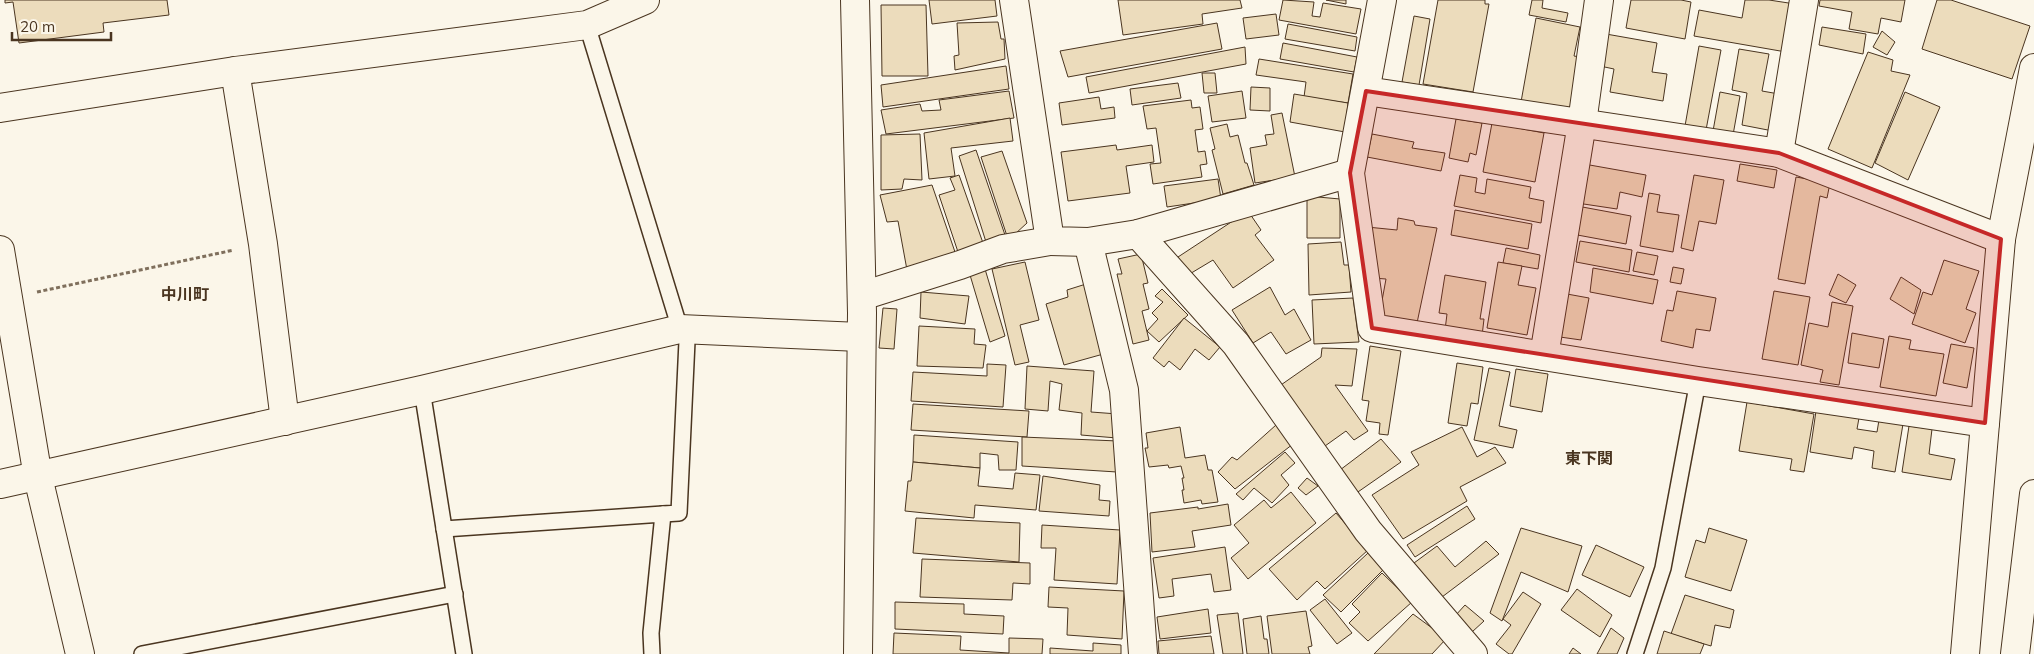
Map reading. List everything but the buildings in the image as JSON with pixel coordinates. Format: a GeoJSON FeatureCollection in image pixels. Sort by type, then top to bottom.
{"type":"FeatureCollection","features":[{"type":"Feature","properties":{"kind":"street"},"geometry":{"type":"LineString","coordinates":[[0,108],[235,71],[587,25],[646,0]]}},
{"type":"Feature","properties":{"kind":"street"},"geometry":{"type":"LineString","coordinates":[[855,0],[862,296],[860,337],[858,654]]}},
{"type":"Feature","properties":{"kind":"street"},"geometry":{"type":"LineString","coordinates":[[1014,0],[1050,241]]}},
{"type":"Feature","properties":{"kind":"street"},"geometry":{"type":"LineString","coordinates":[[1382,0],[1350,173],[1372,328],[1698,381],[1985,423]]}},
{"type":"Feature","properties":{"kind":"street"},"geometry":{"type":"LineString","coordinates":[[1544,356],[1582,123],[1599,0]]}},
{"type":"Feature","properties":{"kind":"street"},"geometry":{"type":"LineString","coordinates":[[1779,153],[1804,0]]}},
{"type":"Feature","properties":{"kind":"street"},"geometry":{"type":"LineString","coordinates":[[1965,654],[2001,239],[2034,68]]}},
{"type":"Feature","properties":{"kind":"street"},"geometry":{"type":"LineString","coordinates":[[235,71],[263,244],[285,421]]}},
{"type":"Feature","properties":{"kind":"street"},"geometry":{"type":"LineString","coordinates":[[1366,91],[1779,153],[2001,239]]}},
{"type":"Feature","properties":{"kind":"street"},"geometry":{"type":"LineString","coordinates":[[862,296],[960,265],[1003,249],[1050,241],[1088,242],[1138,234],[1350,173]]}},
{"type":"Feature","properties":{"kind":"street"},"geometry":{"type":"LineString","coordinates":[[1138,234],[1236,344],[1368,531],[1473,654]]}},
{"type":"Feature","properties":{"kind":"street"},"geometry":{"type":"LineString","coordinates":[[1088,242],[1124,390],[1143,654]]}},
{"type":"Feature","properties":{"kind":"street"},"geometry":{"type":"LineString","coordinates":[[0,250],[38,477],[80,654]]}},
{"type":"Feature","properties":{"kind":"street"},"geometry":{"type":"LineString","coordinates":[[0,484],[422,390],[680,328],[860,337]]}},
{"type":"Feature","properties":{"kind":"street"},"geometry":{"type":"LineString","coordinates":[[2015,654],[2034,494]]}},
{"type":"Feature","properties":{"kind":"lane"},"geometry":{"type":"LineString","coordinates":[[444,529],[679,513],[687,341],[680,328],[587,25]]}},
{"type":"Feature","properties":{"kind":"lane"},"geometry":{"type":"LineString","coordinates":[[1635,654],[1664,568],[1698,381]]}},
{"type":"Feature","properties":{"kind":"lane"},"geometry":{"type":"LineString","coordinates":[[422,390],[464,654]]}},
{"type":"Feature","properties":{"kind":"lane"},"geometry":{"type":"LineString","coordinates":[[652,654],[651,633],[662,514]]}},
{"type":"Feature","properties":{"kind":"lane"},"geometry":{"type":"LineString","coordinates":[[142,654],[454,594]]}},
{"type":"Feature","properties":{"kind":"path"},"geometry":{"type":"LineString","coordinates":[[8,299],[263,244]]}},
{"type":"Feature","properties":{"kind":"highlighted area"},"geometry":{"type":"Polygon","coordinates":[[[1366,91],[1779,153],[2001,239],[1985,423],[1372,328],[1350,173],[1366,91]]]}},
{"type":"Feature","properties":{"kind":"district","name":"中川町"},"geometry":{"type":"Point","coordinates":[185,294]}},
{"type":"Feature","properties":{"kind":"district","name":"東下関"},"geometry":{"type":"Point","coordinates":[1589,458]}}]}
